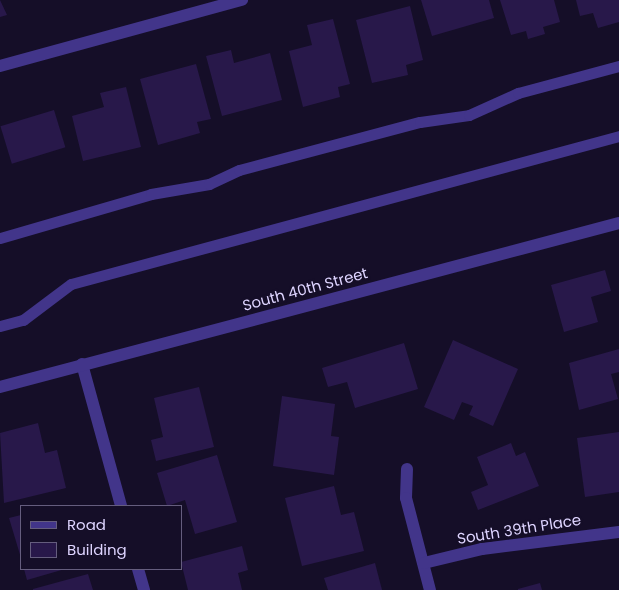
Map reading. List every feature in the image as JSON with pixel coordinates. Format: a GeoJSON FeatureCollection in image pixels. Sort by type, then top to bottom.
{"type":"FeatureCollection","features":[{"type":"Feature","properties":{"kind":"street"},"geometry":{"type":"LineString","coordinates":[[0,66],[242,0]]}},
{"type":"Feature","properties":{"kind":"street","name":"South 40th Street"},"geometry":{"type":"LineString","coordinates":[[0,388],[82,364],[619,223]]}},
{"type":"Feature","properties":{"kind":"street"},"geometry":{"type":"LineString","coordinates":[[82,364],[121,505]]}},
{"type":"Feature","properties":{"kind":"street"},"geometry":{"type":"LineString","coordinates":[[407,469],[406,498],[430,590]]}},
{"type":"Feature","properties":{"kind":"street","name":"South 39th Place"},"geometry":{"type":"LineString","coordinates":[[424,563],[482,548],[619,532]]}},
{"type":"Feature","properties":{"kind":"street"},"geometry":{"type":"LineString","coordinates":[[138,570],[144,590]]}},
{"type":"Feature","properties":{"kind":"lane"},"geometry":{"type":"LineString","coordinates":[[0,238],[151,194],[209,184],[239,170],[392,129],[469,115],[518,93],[619,66]]}},
{"type":"Feature","properties":{"kind":"lane"},"geometry":{"type":"LineString","coordinates":[[0,326],[23,320],[71,284],[619,136]]}},
{"type":"Feature","properties":{"kind":"building"},"geometry":{"type":"Polygon","coordinates":[[[0,0],[7,15],[0,17],[0,0]]]}},
{"type":"Feature","properties":{"kind":"building"},"geometry":{"type":"Polygon","coordinates":[[[421,0],[489,0],[494,18],[432,36],[421,0]]]}},
{"type":"Feature","properties":{"kind":"building"},"geometry":{"type":"Polygon","coordinates":[[[500,0],[554,0],[560,22],[543,27],[545,34],[528,39],[526,31],[511,35],[500,0]]]}},
{"type":"Feature","properties":{"kind":"building"},"geometry":{"type":"Polygon","coordinates":[[[576,0],[619,0],[619,22],[598,28],[593,13],[580,16],[576,0]]]}},
{"type":"Feature","properties":{"kind":"building"},"geometry":{"type":"Polygon","coordinates":[[[410,6],[423,60],[406,65],[408,75],[372,83],[356,20],[410,6]]]}},
{"type":"Feature","properties":{"kind":"building"},"geometry":{"type":"Polygon","coordinates":[[[333,19],[350,84],[338,87],[340,97],[303,107],[289,51],[312,45],[307,25],[333,19]]]}},
{"type":"Feature","properties":{"kind":"building"},"geometry":{"type":"Polygon","coordinates":[[[231,50],[234,63],[270,53],[282,100],[222,116],[206,56],[231,50]]]}},
{"type":"Feature","properties":{"kind":"building"},"geometry":{"type":"Polygon","coordinates":[[[196,64],[211,119],[197,122],[200,133],[158,145],[140,79],[196,64]]]}},
{"type":"Feature","properties":{"kind":"building"},"geometry":{"type":"Polygon","coordinates":[[[126,87],[141,147],[83,161],[72,116],[104,107],[100,93],[126,87]]]}},
{"type":"Feature","properties":{"kind":"building"},"geometry":{"type":"Polygon","coordinates":[[[54,110],[65,147],[12,164],[0,126],[54,110]]]}},
{"type":"Feature","properties":{"kind":"building"},"geometry":{"type":"Polygon","coordinates":[[[605,270],[611,291],[591,297],[598,322],[564,332],[551,285],[605,270]]]}},
{"type":"Feature","properties":{"kind":"building"},"geometry":{"type":"Polygon","coordinates":[[[453,340],[518,369],[493,426],[469,415],[473,406],[462,402],[454,420],[424,407],[453,340]]]}},
{"type":"Feature","properties":{"kind":"building"},"geometry":{"type":"Polygon","coordinates":[[[404,343],[418,389],[355,408],[347,382],[328,387],[322,368],[404,343]]]}},
{"type":"Feature","properties":{"kind":"building"},"geometry":{"type":"Polygon","coordinates":[[[619,349],[619,372],[611,374],[618,399],[579,410],[569,363],[619,349]]]}},
{"type":"Feature","properties":{"kind":"building"},"geometry":{"type":"Polygon","coordinates":[[[199,387],[214,447],[156,461],[151,440],[163,437],[154,398],[199,387]]]}},
{"type":"Feature","properties":{"kind":"building"},"geometry":{"type":"Polygon","coordinates":[[[282,396],[335,404],[331,436],[339,437],[334,475],[273,466],[282,396]]]}},
{"type":"Feature","properties":{"kind":"building"},"geometry":{"type":"Polygon","coordinates":[[[38,423],[45,453],[57,450],[66,488],[4,503],[0,433],[38,423]]]}},
{"type":"Feature","properties":{"kind":"building"},"geometry":{"type":"Polygon","coordinates":[[[619,432],[619,492],[585,497],[577,438],[619,432]]]}},
{"type":"Feature","properties":{"kind":"building"},"geometry":{"type":"Polygon","coordinates":[[[511,443],[516,456],[525,452],[539,486],[478,510],[471,492],[488,485],[477,457],[511,443]]]}},
{"type":"Feature","properties":{"kind":"building"},"geometry":{"type":"Polygon","coordinates":[[[217,455],[237,522],[195,534],[185,500],[167,505],[157,473],[217,455]]]}},
{"type":"Feature","properties":{"kind":"building"},"geometry":{"type":"Polygon","coordinates":[[[334,486],[341,515],[354,512],[364,551],[302,566],[285,498],[334,486]]]}},
{"type":"Feature","properties":{"kind":"building"},"geometry":{"type":"Polygon","coordinates":[[[20,515],[20,555],[9,518],[20,515]]]}},
{"type":"Feature","properties":{"kind":"building"},"geometry":{"type":"Polygon","coordinates":[[[242,546],[248,570],[238,573],[242,590],[188,590],[182,562],[242,546]]]}},
{"type":"Feature","properties":{"kind":"building"},"geometry":{"type":"Polygon","coordinates":[[[375,563],[382,590],[328,590],[324,578],[375,563]]]}},
{"type":"Feature","properties":{"kind":"building"},"geometry":{"type":"Polygon","coordinates":[[[24,570],[62,570],[27,580],[24,570]]]}},
{"type":"Feature","properties":{"kind":"building"},"geometry":{"type":"Polygon","coordinates":[[[88,574],[93,590],[33,590],[33,589],[88,574]]]}},
{"type":"Feature","properties":{"kind":"building"},"geometry":{"type":"Polygon","coordinates":[[[540,583],[542,590],[518,590],[518,589],[540,583]]]}}]}
